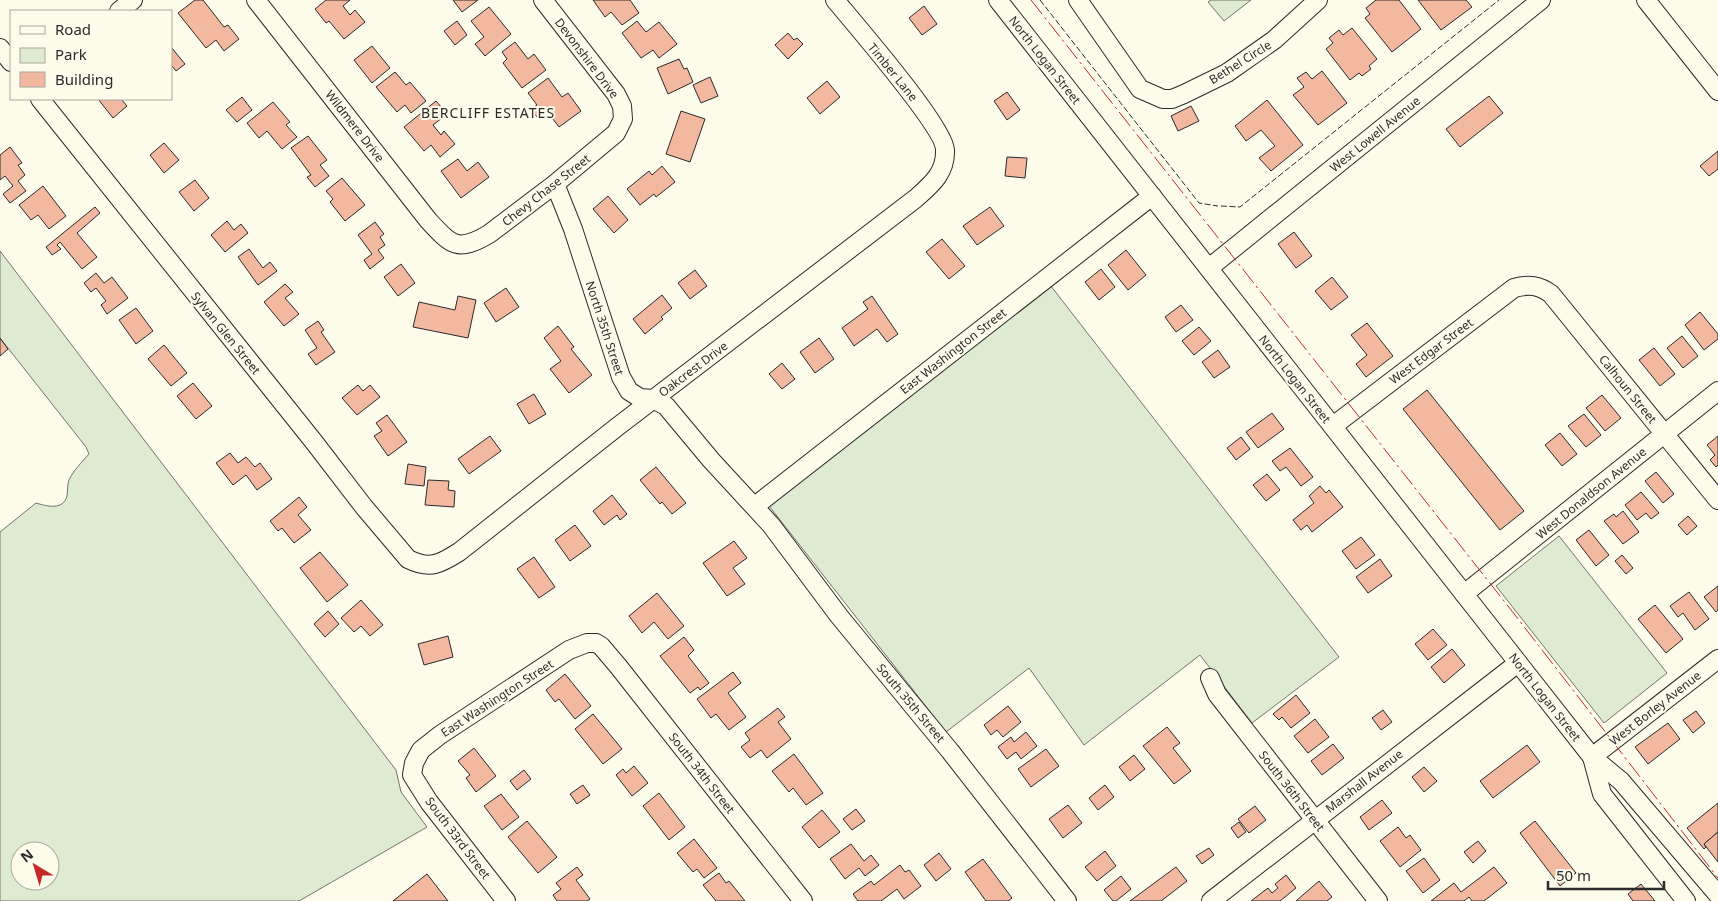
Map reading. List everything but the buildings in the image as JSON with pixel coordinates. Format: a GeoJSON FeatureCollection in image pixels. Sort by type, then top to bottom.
{"type":"FeatureCollection","features":[{"type":"Feature","properties":{"kind":"street"},"geometry":{"type":"LineString","coordinates":[[120,10],[133,0]]}},
{"type":"Feature","properties":{"kind":"street","name":"Wildmere Drive"},"geometry":{"type":"LineString","coordinates":[[256,0],[428,220],[451,243],[459,245]]}},
{"type":"Feature","properties":{"kind":"street","name":"Devonshire Drive"},"geometry":{"type":"LineString","coordinates":[[543,0],[616,94],[622,106],[622,119]]}},
{"type":"Feature","properties":{"kind":"street","name":"Timber Lane"},"geometry":{"type":"LineString","coordinates":[[835,0],[932,122],[946,148]]}},
{"type":"Feature","properties":{"kind":"street","name":"North Logan Street"},"geometry":{"type":"LineString","coordinates":[[998,0],[1592,757],[1621,780],[1718,895]]}},
{"type":"Feature","properties":{"kind":"street","name":"Bethel Circle"},"geometry":{"type":"LineString","coordinates":[[1078,0],[1140,89],[1163,99],[1172,99],[1227,72],[1274,40],[1318,0]]}},
{"type":"Feature","properties":{"kind":"street","name":"West Lowell Avenue"},"geometry":{"type":"LineString","coordinates":[[1209,268],[1541,0]]}},
{"type":"Feature","properties":{"kind":"street"},"geometry":{"type":"LineString","coordinates":[[1646,0],[1718,91]]}},
{"type":"Feature","properties":{"kind":"street"},"geometry":{"type":"LineString","coordinates":[[0,48],[10,61]]}},
{"type":"Feature","properties":{"kind":"street","name":"Sylvan Glen Street"},"geometry":{"type":"LineString","coordinates":[[41,100],[364,507],[408,559],[416,563]]}},
{"type":"Feature","properties":{"kind":"street","name":"Chevy Chase Street"},"geometry":{"type":"LineString","coordinates":[[459,245],[478,241],[490,234],[555,184],[616,133],[622,119]]}},
{"type":"Feature","properties":{"kind":"street","name":"Oakcrest Drive"},"geometry":{"type":"LineString","coordinates":[[416,563],[430,566],[444,562],[459,552],[654,399],[915,199],[935,182],[944,163],[946,148]]}},
{"type":"Feature","properties":{"kind":"street","name":"North 35th Street"},"geometry":{"type":"LineString","coordinates":[[555,184],[573,229],[621,377],[629,391],[640,398],[654,399],[666,406],[711,460],[755,506]]}},
{"type":"Feature","properties":{"kind":"street","name":"East Washington Street"},"geometry":{"type":"LineString","coordinates":[[755,506],[1152,196]]}},
{"type":"Feature","properties":{"kind":"street","name":"West Edgar Street"},"geometry":{"type":"LineString","coordinates":[[1333,426],[1514,288],[1533,285]]}},
{"type":"Feature","properties":{"kind":"street","name":"Calhoun Street"},"geometry":{"type":"LineString","coordinates":[[1533,285],[1552,294],[1718,500]]}},
{"type":"Feature","properties":{"kind":"street","name":"West Donaldson Avenue"},"geometry":{"type":"LineString","coordinates":[[1464,594],[1718,391]]}},
{"type":"Feature","properties":{"kind":"street","name":"South 35th Street"},"geometry":{"type":"LineString","coordinates":[[755,506],[839,616],[950,751],[1067,901]]}},
{"type":"Feature","properties":{"kind":"street","name":"East Washington Street"},"geometry":{"type":"LineString","coordinates":[[412,775],[414,763],[421,750],[440,735],[569,650],[586,644],[596,643],[601,646]]}},
{"type":"Feature","properties":{"kind":"street","name":"South 34th Street"},"geometry":{"type":"LineString","coordinates":[[601,646],[803,901]]}},
{"type":"Feature","properties":{"kind":"street","name":"West Borley Avenue"},"geometry":{"type":"LineString","coordinates":[[1592,757],[1718,659]]}},
{"type":"Feature","properties":{"kind":"street","name":"Marshall Avenue"},"geometry":{"type":"LineString","coordinates":[[1211,901],[1518,663]]}},
{"type":"Feature","properties":{"kind":"street","name":"South 36th Street"},"geometry":{"type":"LineString","coordinates":[[1210,678],[1217,694],[1378,901]]}},
{"type":"Feature","properties":{"kind":"street","name":"North Logan Street"},"geometry":{"type":"LineString","coordinates":[[1592,757],[1602,794],[1686,901]]}},
{"type":"Feature","properties":{"kind":"street","name":"South 33rd Street"},"geometry":{"type":"LineString","coordinates":[[412,775],[429,802],[506,901]]}},
{"type":"Feature","properties":{"kind":"green space"},"geometry":{"type":"Polygon","coordinates":[[[1211,0],[1251,0],[1224,21],[1208,2],[1211,0]]]}},
{"type":"Feature","properties":{"kind":"green space"},"geometry":{"type":"Polygon","coordinates":[[[0,251],[396,770],[401,792],[427,827],[299,901],[0,901],[0,532],[36,503],[54,506],[62,504],[67,496],[69,480],[89,454],[86,447],[0,338],[0,251]]]}},
{"type":"Feature","properties":{"kind":"green space"},"geometry":{"type":"Polygon","coordinates":[[[1047,281],[1339,657],[1252,723],[1200,655],[1084,745],[1029,668],[946,732],[766,502],[1047,281]]]}},
{"type":"Feature","properties":{"kind":"green space"},"geometry":{"type":"Polygon","coordinates":[[[1559,536],[1667,673],[1604,723],[1496,586],[1559,536]]]}},
{"type":"Feature","properties":{"kind":"fence"},"geometry":{"type":"LineString","coordinates":[[1040,0],[1199,203],[1218,206]]}},
{"type":"Feature","properties":{"kind":"fence"},"geometry":{"type":"LineString","coordinates":[[1221,206],[1240,207],[1499,0]]}},
{"type":"Feature","properties":{"kind":"power"},"geometry":{"type":"LineString","coordinates":[[1031,0],[1515,615],[1718,878]]}},
{"type":"Feature","properties":{"kind":"district","name":"BERCLIFF ESTATES"},"geometry":{"type":"Point","coordinates":[488,112]}}]}
